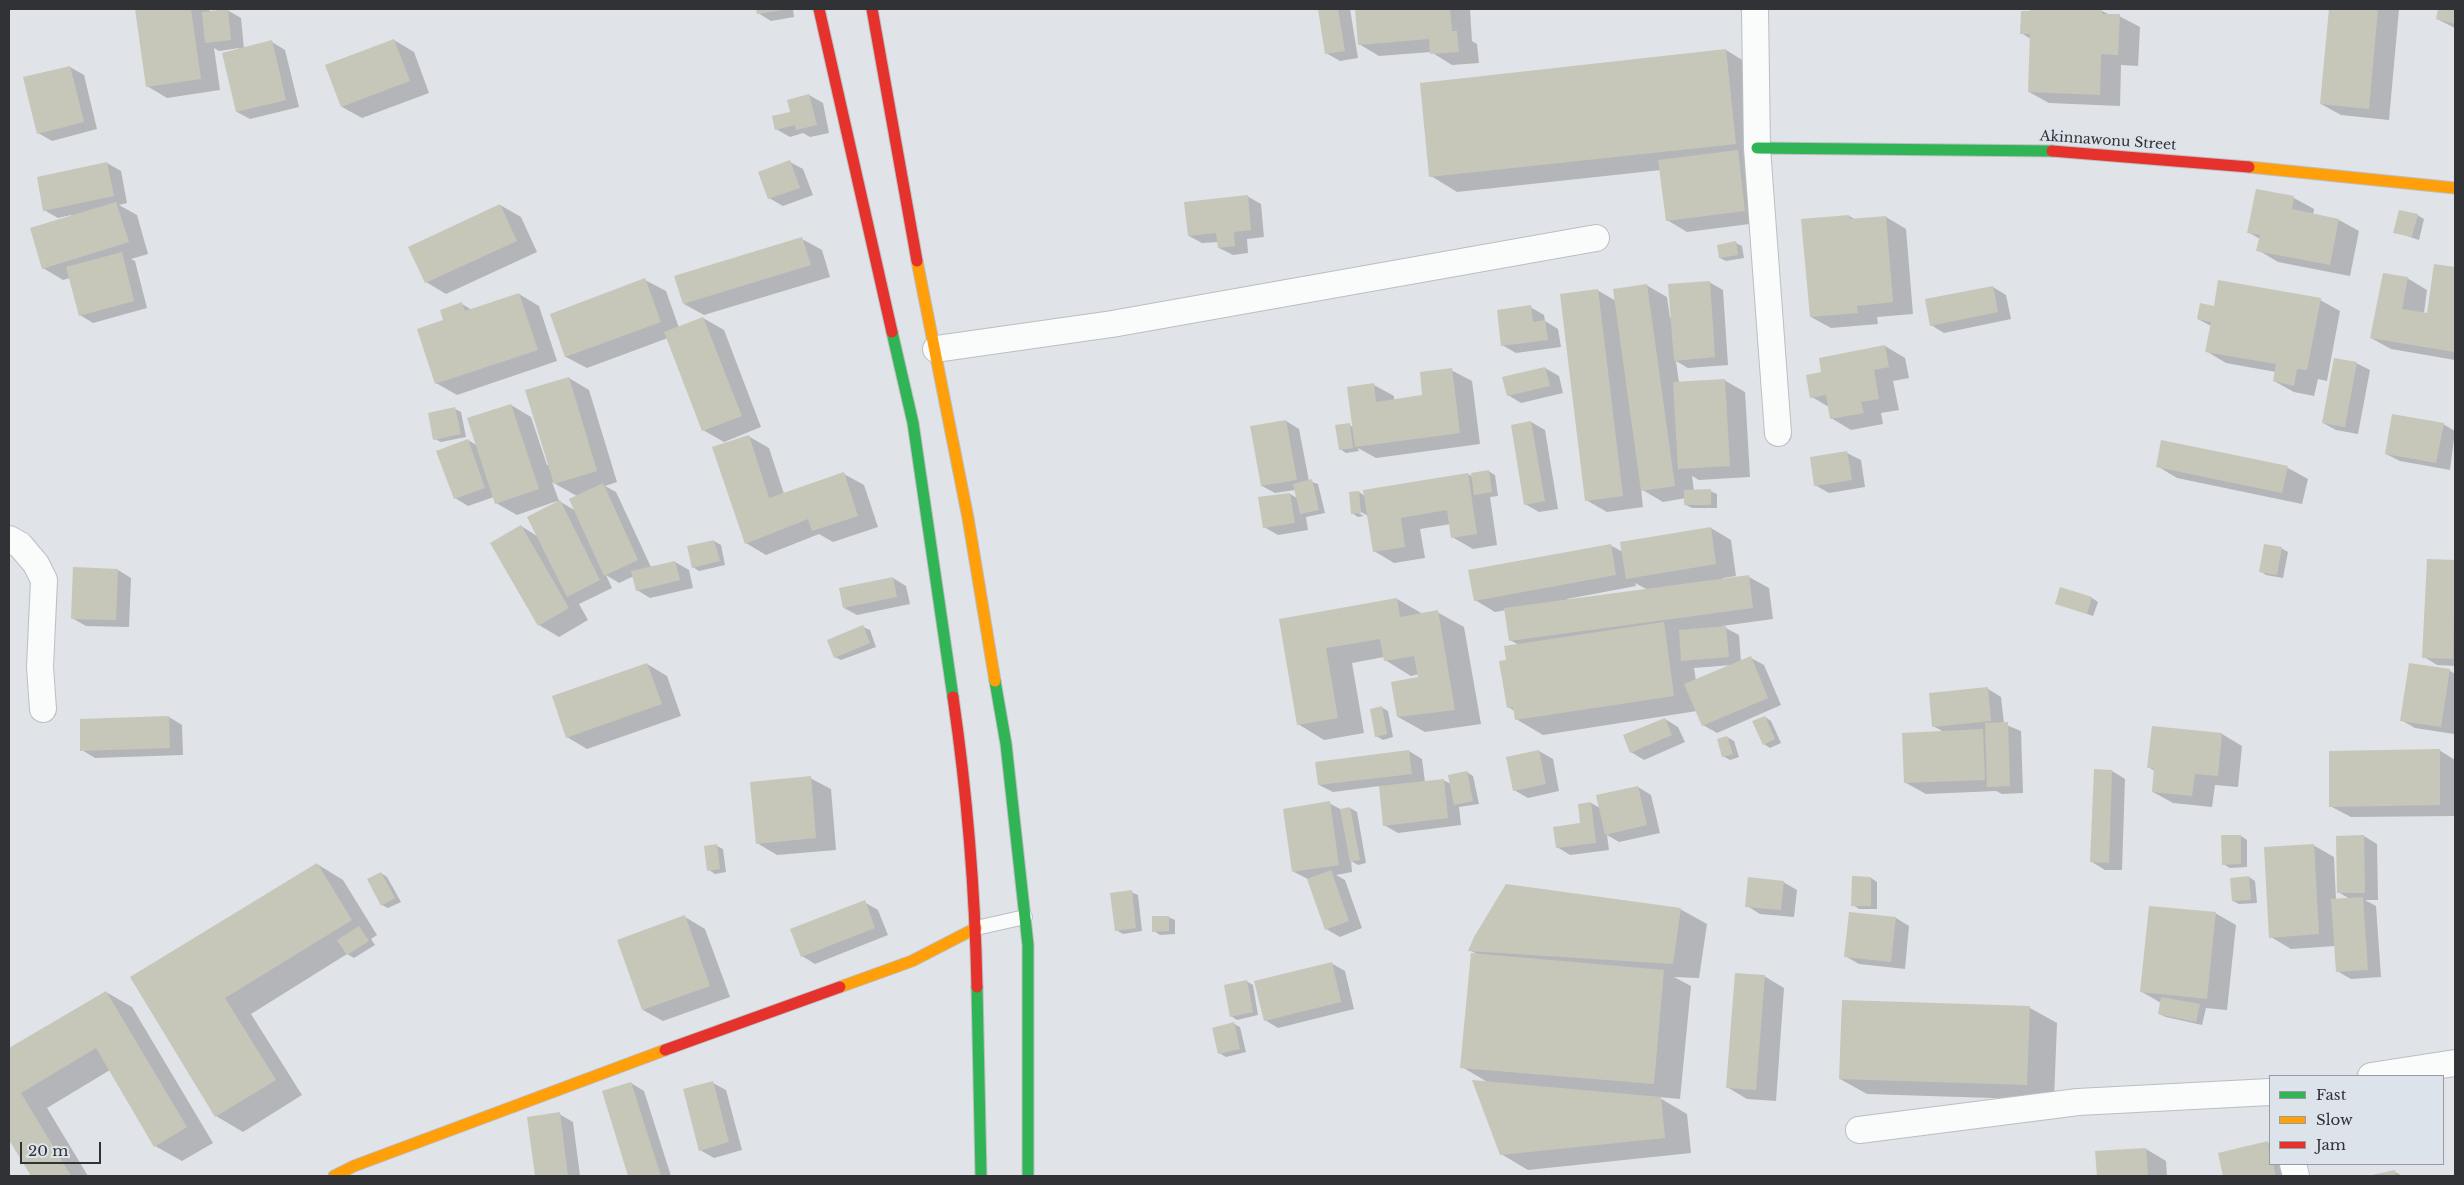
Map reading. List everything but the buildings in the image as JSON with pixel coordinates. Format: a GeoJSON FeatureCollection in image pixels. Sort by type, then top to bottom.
{"type":"FeatureCollection","features":[{"type":"Feature","properties":{"kind":"main road"},"geometry":{"type":"LineString","coordinates":[[819,9],[913,423],[962,758],[976,928],[981,1176]]}},
{"type":"Feature","properties":{"kind":"main road"},"geometry":{"type":"LineString","coordinates":[[872,9],[902,184],[970,528],[1006,744],[1028,945],[1028,1176]]}},
{"type":"Feature","properties":{"kind":"main road","name":"Akinnawonu Street"},"geometry":{"type":"LineString","coordinates":[[1757,148],[2038,150],[2202,162],[2455,188]]}},
{"type":"Feature","properties":{"kind":"main road"},"geometry":{"type":"LineString","coordinates":[[334,1176],[354,1166],[508,1107],[912,961],[976,928]]}},
{"type":"Feature","properties":{"kind":"street"},"geometry":{"type":"LineString","coordinates":[[1755,9],[1757,148],[1778,433]]}},
{"type":"Feature","properties":{"kind":"street"},"geometry":{"type":"LineString","coordinates":[[936,349],[1112,324],[1596,238]]}},
{"type":"Feature","properties":{"kind":"street"},"geometry":{"type":"LineString","coordinates":[[9,540],[20,545],[36,564],[44,580],[40,659],[43,708]]}},
{"type":"Feature","properties":{"kind":"street"},"geometry":{"type":"LineString","coordinates":[[2377,1075],[2455,1063]]}},
{"type":"Feature","properties":{"kind":"street"},"geometry":{"type":"LineString","coordinates":[[1859,1130],[2078,1102],[2269,1092]]}},
{"type":"Feature","properties":{"kind":"lane"},"geometry":{"type":"LineString","coordinates":[[976,928],[1025,917]]}},
{"type":"Feature","properties":{"kind":"traffic: fast"},"geometry":{"type":"LineString","coordinates":[[1757,148],[2052,151]]}},
{"type":"Feature","properties":{"kind":"traffic: fast"},"geometry":{"type":"LineString","coordinates":[[892,332],[913,423],[953,697]]}},
{"type":"Feature","properties":{"kind":"traffic: fast"},"geometry":{"type":"LineString","coordinates":[[995,681],[1006,744],[1028,945],[1028,1176]]}},
{"type":"Feature","properties":{"kind":"traffic: fast"},"geometry":{"type":"LineString","coordinates":[[977,987],[981,1176]]}},
{"type":"Feature","properties":{"kind":"traffic: slow"},"geometry":{"type":"LineString","coordinates":[[2249,167],[2455,188]]}},
{"type":"Feature","properties":{"kind":"traffic: slow"},"geometry":{"type":"LineString","coordinates":[[917,261],[968,518],[995,681]]}},
{"type":"Feature","properties":{"kind":"traffic: slow"},"geometry":{"type":"LineString","coordinates":[[840,987],[912,961],[976,928]]}},
{"type":"Feature","properties":{"kind":"traffic: slow"},"geometry":{"type":"LineString","coordinates":[[334,1176],[354,1166],[665,1050]]}},
{"type":"Feature","properties":{"kind":"traffic: jam"},"geometry":{"type":"LineString","coordinates":[[819,9],[892,332]]}},
{"type":"Feature","properties":{"kind":"traffic: jam"},"geometry":{"type":"LineString","coordinates":[[872,9],[917,261]]}},
{"type":"Feature","properties":{"kind":"traffic: jam"},"geometry":{"type":"LineString","coordinates":[[2052,151],[2249,167]]}},
{"type":"Feature","properties":{"kind":"traffic: jam"},"geometry":{"type":"LineString","coordinates":[[953,697],[970,842],[977,987]]}},
{"type":"Feature","properties":{"kind":"traffic: jam"},"geometry":{"type":"LineString","coordinates":[[665,1050],[840,987]]}}]}
